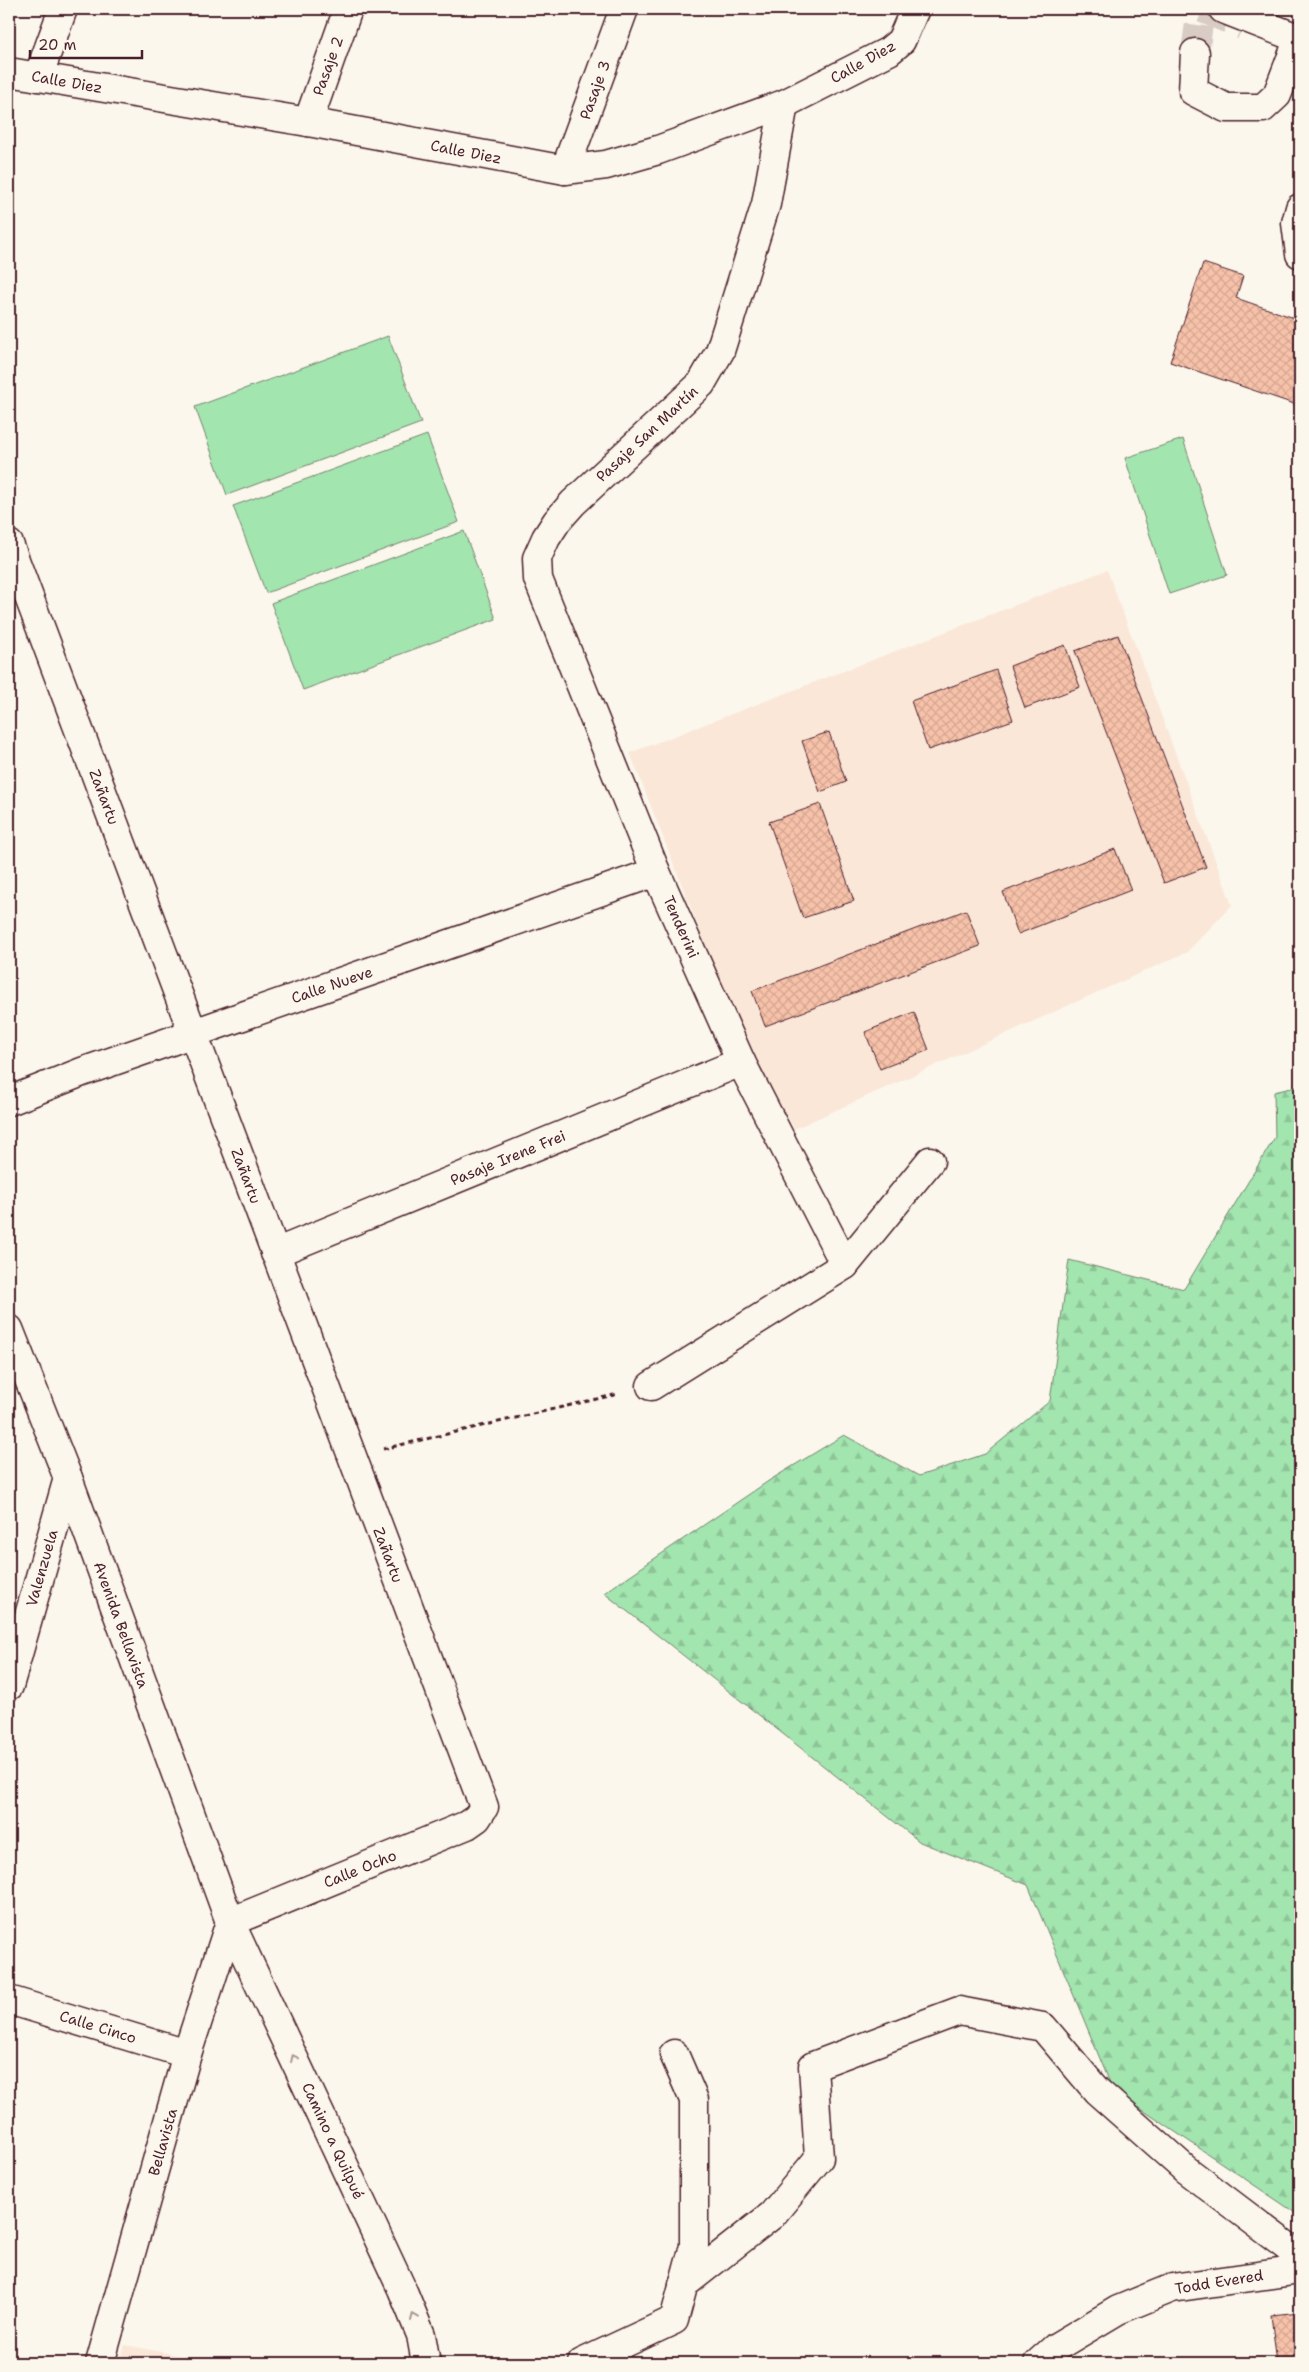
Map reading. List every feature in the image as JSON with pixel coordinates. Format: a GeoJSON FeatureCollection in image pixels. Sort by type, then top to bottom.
{"type":"FeatureCollection","features":[{"type":"Feature","properties":{"kind":"street"},"geometry":{"type":"LineString","coordinates":[[38,77],[63,9]]}},
{"type":"Feature","properties":{"kind":"street","name":"Pasaje 2"},"geometry":{"type":"LineString","coordinates":[[308,122],[348,9]]}},
{"type":"Feature","properties":{"kind":"street","name":"Pasaje 3"},"geometry":{"type":"LineString","coordinates":[[565,170],[624,9]]}},
{"type":"Feature","properties":{"kind":"street","name":"Calle Diez"},"geometry":{"type":"LineString","coordinates":[[9,72],[308,122],[565,170],[606,166],[784,104],[889,52],[902,41],[915,9]]}},
{"type":"Feature","properties":{"kind":"street"},"geometry":{"type":"LineString","coordinates":[[1195,53],[1193,91],[1226,108],[1263,108],[1277,95],[1300,38],[1223,9]]}},
{"type":"Feature","properties":{"kind":"street","name":"Pasaje San Martín"},"geometry":{"type":"LineString","coordinates":[[538,579],[537,558],[557,521],[573,503],[701,384],[720,351],[766,204],[784,104]]}},
{"type":"Feature","properties":{"kind":"street"},"geometry":{"type":"LineString","coordinates":[[1300,208],[1296,223],[1300,254]]}},
{"type":"Feature","properties":{"kind":"street","name":"Zañartu"},"geometry":{"type":"LineString","coordinates":[[9,544],[484,1808]]}},
{"type":"Feature","properties":{"kind":"street","name":"Tenderini"},"geometry":{"type":"LineString","coordinates":[[538,579],[656,872],[741,1062],[845,1265]]}},
{"type":"Feature","properties":{"kind":"street","name":"Calle Nueve"},"geometry":{"type":"LineString","coordinates":[[9,1101],[82,1072],[656,872]]}},
{"type":"Feature","properties":{"kind":"street","name":"Pasaje Irene Frei"},"geometry":{"type":"LineString","coordinates":[[275,1253],[741,1062]]}},
{"type":"Feature","properties":{"kind":"street"},"geometry":{"type":"LineString","coordinates":[[652,1386],[845,1265],[930,1161]]}},
{"type":"Feature","properties":{"kind":"street","name":"Avenida Bellavista"},"geometry":{"type":"LineString","coordinates":[[9,1329],[68,1478],[230,1922]]}},
{"type":"Feature","properties":{"kind":"street","name":"Valenzuela"},"geometry":{"type":"LineString","coordinates":[[9,1686],[68,1478]]}},
{"type":"Feature","properties":{"kind":"street","name":"Calle Ocho"},"geometry":{"type":"LineString","coordinates":[[230,1922],[467,1826],[477,1818],[484,1808]]}},
{"type":"Feature","properties":{"kind":"street","name":"Bellavista"},"geometry":{"type":"LineString","coordinates":[[100,2363],[187,2054],[230,1922]]}},
{"type":"Feature","properties":{"kind":"street","name":"Camino a Quilpué"},"geometry":{"type":"LineString","coordinates":[[230,1922],[402,2289],[421,2335],[426,2363]]}},
{"type":"Feature","properties":{"kind":"street","name":"Calle Cinco"},"geometry":{"type":"LineString","coordinates":[[9,2000],[187,2054]]}},
{"type":"Feature","properties":{"kind":"street"},"geometry":{"type":"LineString","coordinates":[[683,2285],[772,2215],[819,2158],[813,2066],[959,2011],[1043,2027],[1097,2091],[1185,2169],[1300,2256]]}},
{"type":"Feature","properties":{"kind":"street"},"geometry":{"type":"LineString","coordinates":[[582,2363],[674,2320],[694,2246],[694,2100],[674,2054]]}},
{"type":"Feature","properties":{"kind":"street","name":"Todd Evered"},"geometry":{"type":"LineString","coordinates":[[1038,2363],[1056,2347],[1118,2310],[1172,2288],[1300,2270]]}},
{"type":"Feature","properties":{"kind":"path"},"geometry":{"type":"LineString","coordinates":[[351,1456],[652,1386]]}},
{"type":"Feature","properties":{"kind":"shaded area"},"geometry":{"type":"Polygon","coordinates":[[[1107,570],[1232,905],[1187,952],[794,1129],[735,1020],[630,753],[1107,570]]]}},
{"type":"Feature","properties":{"kind":"shaded area"},"geometry":{"type":"Polygon","coordinates":[[[125,2345],[218,2363],[120,2363],[125,2345]]]}},
{"type":"Feature","properties":{"kind":"green space"},"geometry":{"type":"Polygon","coordinates":[[[388,336],[421,423],[227,495],[195,407],[388,336]]]}},
{"type":"Feature","properties":{"kind":"green space"},"geometry":{"type":"Polygon","coordinates":[[[427,435],[459,522],[266,593],[233,506],[427,435]]]}},
{"type":"Feature","properties":{"kind":"green space"},"geometry":{"type":"Polygon","coordinates":[[[1183,439],[1227,575],[1169,594],[1125,458],[1183,439]]]}},
{"type":"Feature","properties":{"kind":"green space"},"geometry":{"type":"Polygon","coordinates":[[[464,531],[496,619],[303,690],[271,603],[464,531]]]}},
{"type":"Feature","properties":{"kind":"green space"},"geometry":{"type":"Polygon","coordinates":[[[1300,1086],[1300,2216],[1113,2090],[1028,1885],[920,1842],[604,1593],[770,1480],[844,1435],[919,1476],[985,1454],[1050,1401],[1069,1260],[1184,1289],[1275,1137],[1274,1092],[1300,1086]]]}},
{"type":"Feature","properties":{"kind":"building"},"geometry":{"type":"Polygon","coordinates":[[[1203,263],[1243,276],[1236,298],[1300,320],[1300,406],[1170,362],[1203,263]]]}},
{"type":"Feature","properties":{"kind":"building"},"geometry":{"type":"Polygon","coordinates":[[[1118,635],[1206,867],[1164,883],[1075,651],[1118,635]]]}},
{"type":"Feature","properties":{"kind":"building"},"geometry":{"type":"Polygon","coordinates":[[[1065,645],[1080,687],[1025,708],[1010,666],[1065,645]]]}},
{"type":"Feature","properties":{"kind":"building"},"geometry":{"type":"Polygon","coordinates":[[[996,670],[1013,720],[928,750],[911,701],[996,670]]]}},
{"type":"Feature","properties":{"kind":"building"},"geometry":{"type":"Polygon","coordinates":[[[829,732],[846,782],[820,792],[802,741],[829,732]]]}},
{"type":"Feature","properties":{"kind":"building"},"geometry":{"type":"Polygon","coordinates":[[[820,804],[854,901],[803,918],[769,822],[820,804]]]}},
{"type":"Feature","properties":{"kind":"building"},"geometry":{"type":"Polygon","coordinates":[[[1115,849],[1131,890],[1018,934],[1003,892],[1115,849]]]}},
{"type":"Feature","properties":{"kind":"building"},"geometry":{"type":"Polygon","coordinates":[[[966,910],[980,946],[765,1026],[752,991],[966,910]]]}},
{"type":"Feature","properties":{"kind":"building"},"geometry":{"type":"Polygon","coordinates":[[[914,1012],[929,1050],[880,1069],[865,1032],[914,1012]]]}},
{"type":"Feature","properties":{"kind":"building"},"geometry":{"type":"Polygon","coordinates":[[[1300,2312],[1300,2363],[1277,2363],[1271,2315],[1300,2312]]]}},
{"type":"Feature","properties":{"kind":"tunnel"},"geometry":{"type":"LineString","coordinates":[[1195,53],[1201,9]]}},
{"type":"Feature","properties":{"kind":"tunnel"},"geometry":{"type":"LineString","coordinates":[[1203,9],[1243,26]]}}]}
